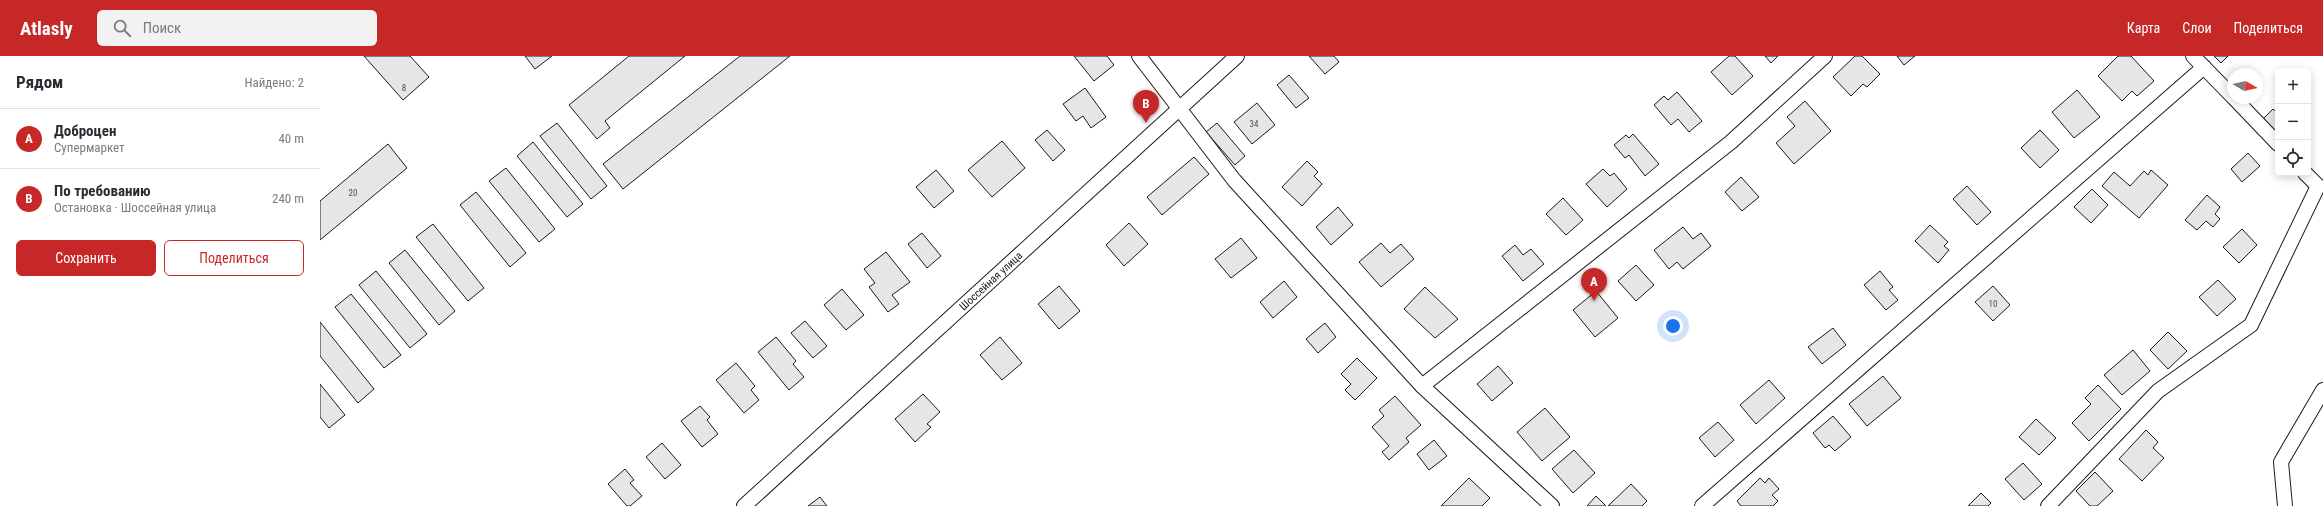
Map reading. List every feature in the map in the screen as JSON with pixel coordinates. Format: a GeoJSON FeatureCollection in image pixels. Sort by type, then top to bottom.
{"type":"FeatureCollection","features":[{"type":"Feature","properties":{"kind":"street"},"geometry":{"type":"LineString","coordinates":[[1139,56],[1180,107],[1234,180],[1422,386],[1552,506]]}},
{"type":"Feature","properties":{"kind":"street","name":"Шоссейная улица"},"geometry":{"type":"LineString","coordinates":[[744,506],[1237,56]]}},
{"type":"Feature","properties":{"kind":"street"},"geometry":{"type":"LineString","coordinates":[[1422,386],[1732,142],[1825,56]]}},
{"type":"Feature","properties":{"kind":"street"},"geometry":{"type":"LineString","coordinates":[[2192,56],[2227,92]]}},
{"type":"Feature","properties":{"kind":"street"},"geometry":{"type":"LineString","coordinates":[[1702,506],[2204,67]]}},
{"type":"Feature","properties":{"kind":"street"},"geometry":{"type":"LineString","coordinates":[[2239,104],[2275,141]]}},
{"type":"Feature","properties":{"kind":"street"},"geometry":{"type":"LineString","coordinates":[[2048,506],[2158,391],[2251,325],[2268,286],[2318,186],[2308,176]]}},
{"type":"Feature","properties":{"kind":"street"},"geometry":{"type":"LineString","coordinates":[[2284,506],[2281,462],[2323,390]]}},
{"type":"Feature","properties":{"kind":"building"},"geometry":{"type":"Polygon","coordinates":[[[364,56],[410,56],[429,77],[403,100],[364,56]]]}},
{"type":"Feature","properties":{"kind":"building"},"geometry":{"type":"Polygon","coordinates":[[[525,56],[552,56],[535,69],[525,56]]]}},
{"type":"Feature","properties":{"kind":"building"},"geometry":{"type":"Polygon","coordinates":[[[629,56],[685,56],[605,121],[610,128],[597,139],[569,105],[629,56]]]}},
{"type":"Feature","properties":{"kind":"building"},"geometry":{"type":"Polygon","coordinates":[[[740,56],[790,56],[623,189],[603,164],[740,56]]]}},
{"type":"Feature","properties":{"kind":"building"},"geometry":{"type":"Polygon","coordinates":[[[1074,56],[1107,56],[1114,65],[1094,81],[1074,56]]]}},
{"type":"Feature","properties":{"kind":"building"},"geometry":{"type":"Polygon","coordinates":[[[1309,56],[1334,56],[1339,62],[1325,74],[1309,56]]]}},
{"type":"Feature","properties":{"kind":"building"},"geometry":{"type":"Polygon","coordinates":[[[1729,56],[1735,56],[1753,76],[1732,95],[1711,72],[1729,56]]]}},
{"type":"Feature","properties":{"kind":"building"},"geometry":{"type":"Polygon","coordinates":[[[1765,56],[1778,56],[1771,63],[1765,56]]]}},
{"type":"Feature","properties":{"kind":"building"},"geometry":{"type":"Polygon","coordinates":[[[1855,56],[1862,56],[1880,74],[1867,87],[1863,84],[1851,96],[1833,77],[1855,56]]]}},
{"type":"Feature","properties":{"kind":"building"},"geometry":{"type":"Polygon","coordinates":[[[1897,56],[1915,56],[1904,65],[1897,56]]]}},
{"type":"Feature","properties":{"kind":"building"},"geometry":{"type":"Polygon","coordinates":[[[2118,56],[2131,56],[2154,81],[2137,96],[2132,91],[2122,101],[2098,76],[2118,56]]]}},
{"type":"Feature","properties":{"kind":"building"},"geometry":{"type":"Polygon","coordinates":[[[2214,56],[2228,56],[2221,63],[2214,56]]]}},
{"type":"Feature","properties":{"kind":"building"},"geometry":{"type":"Polygon","coordinates":[[[1289,75],[1309,98],[1296,108],[1277,85],[1289,75]]]}},
{"type":"Feature","properties":{"kind":"building"},"geometry":{"type":"Polygon","coordinates":[[[1085,88],[1106,117],[1091,128],[1083,116],[1076,121],[1063,104],[1085,88]]]}},
{"type":"Feature","properties":{"kind":"building"},"geometry":{"type":"Polygon","coordinates":[[[2077,90],[2100,117],[2074,138],[2052,112],[2077,90]]]}},
{"type":"Feature","properties":{"kind":"building"},"geometry":{"type":"Polygon","coordinates":[[[1677,92],[1702,121],[1689,132],[1678,119],[1671,125],[1654,105],[1664,96],[1668,100],[1677,92]]]}},
{"type":"Feature","properties":{"kind":"building"},"geometry":{"type":"Polygon","coordinates":[[[1805,101],[1831,131],[1794,164],[1776,143],[1795,126],[1787,117],[1805,101]]]}},
{"type":"Feature","properties":{"kind":"building"},"geometry":{"type":"Polygon","coordinates":[[[1257,103],[1275,125],[1252,144],[1234,122],[1257,103]]]}},
{"type":"Feature","properties":{"kind":"building"},"geometry":{"type":"Polygon","coordinates":[[[2273,109],[2275,111],[2275,135],[2261,121],[2273,109]]]}},
{"type":"Feature","properties":{"kind":"building"},"geometry":{"type":"Polygon","coordinates":[[[557,123],[607,186],[591,199],[540,136],[557,123]]]}},
{"type":"Feature","properties":{"kind":"building"},"geometry":{"type":"Polygon","coordinates":[[[1217,123],[1245,156],[1235,165],[1206,132],[1217,123]]]}},
{"type":"Feature","properties":{"kind":"building"},"geometry":{"type":"Polygon","coordinates":[[[1047,130],[1065,150],[1053,161],[1035,140],[1047,130]]]}},
{"type":"Feature","properties":{"kind":"building"},"geometry":{"type":"Polygon","coordinates":[[[2040,130],[2059,150],[2040,168],[2021,148],[2040,130]]]}},
{"type":"Feature","properties":{"kind":"building"},"geometry":{"type":"Polygon","coordinates":[[[1633,134],[1659,164],[1645,176],[1629,155],[1625,158],[1614,145],[1626,135],[1629,138],[1633,134]]]}},
{"type":"Feature","properties":{"kind":"building"},"geometry":{"type":"Polygon","coordinates":[[[1002,141],[1025,168],[992,197],[968,170],[1002,141]]]}},
{"type":"Feature","properties":{"kind":"building"},"geometry":{"type":"Polygon","coordinates":[[[533,142],[583,204],[567,217],[517,156],[533,142]]]}},
{"type":"Feature","properties":{"kind":"building"},"geometry":{"type":"Polygon","coordinates":[[[388,144],[407,168],[320,240],[320,201],[388,144]]]}},
{"type":"Feature","properties":{"kind":"building"},"geometry":{"type":"Polygon","coordinates":[[[2248,153],[2260,166],[2242,182],[2231,169],[2248,153]]]}},
{"type":"Feature","properties":{"kind":"building"},"geometry":{"type":"Polygon","coordinates":[[[1194,157],[1209,174],[1162,215],[1147,197],[1194,157]]]}},
{"type":"Feature","properties":{"kind":"building"},"geometry":{"type":"Polygon","coordinates":[[[1307,161],[1318,172],[1314,176],[1322,184],[1302,206],[1282,187],[1307,161]]]}},
{"type":"Feature","properties":{"kind":"building"},"geometry":{"type":"Polygon","coordinates":[[[506,168],[555,229],[539,242],[489,181],[506,168]]]}},
{"type":"Feature","properties":{"kind":"building"},"geometry":{"type":"Polygon","coordinates":[[[1603,169],[1610,176],[1614,173],[1627,189],[1607,207],[1586,184],[1603,169]]]}},
{"type":"Feature","properties":{"kind":"building"},"geometry":{"type":"Polygon","coordinates":[[[936,170],[954,191],[934,208],[916,187],[936,170]]]}},
{"type":"Feature","properties":{"kind":"building"},"geometry":{"type":"Polygon","coordinates":[[[2151,170],[2168,185],[2139,218],[2102,186],[2114,172],[2130,186],[2144,171],[2148,175],[2151,170]]]}},
{"type":"Feature","properties":{"kind":"building"},"geometry":{"type":"Polygon","coordinates":[[[1741,177],[1759,197],[1742,211],[1725,192],[1741,177]]]}},
{"type":"Feature","properties":{"kind":"building"},"geometry":{"type":"Polygon","coordinates":[[[1967,186],[1991,212],[1977,225],[1953,199],[1967,186]]]}},
{"type":"Feature","properties":{"kind":"building"},"geometry":{"type":"Polygon","coordinates":[[[2092,189],[2108,205],[2091,223],[2074,207],[2092,189]]]}},
{"type":"Feature","properties":{"kind":"building"},"geometry":{"type":"Polygon","coordinates":[[[476,192],[526,253],[510,267],[460,205],[476,192]]]}},
{"type":"Feature","properties":{"kind":"building"},"geometry":{"type":"Polygon","coordinates":[[[2207,195],[2220,207],[2215,214],[2220,219],[2213,227],[2206,221],[2197,230],[2185,220],[2207,195]]]}},
{"type":"Feature","properties":{"kind":"building"},"geometry":{"type":"Polygon","coordinates":[[[1563,198],[1583,220],[1566,235],[1546,214],[1563,198]]]}},
{"type":"Feature","properties":{"kind":"building"},"geometry":{"type":"Polygon","coordinates":[[[1338,207],[1353,225],[1331,245],[1316,227],[1338,207]]]}},
{"type":"Feature","properties":{"kind":"building"},"geometry":{"type":"Polygon","coordinates":[[[1129,223],[1148,244],[1124,266],[1106,245],[1129,223]]]}},
{"type":"Feature","properties":{"kind":"building"},"geometry":{"type":"Polygon","coordinates":[[[433,224],[484,288],[468,301],[416,237],[433,224]]]}},
{"type":"Feature","properties":{"kind":"building"},"geometry":{"type":"Polygon","coordinates":[[[1930,225],[1948,242],[1944,246],[1949,250],[1938,263],[1915,241],[1930,225]]]}},
{"type":"Feature","properties":{"kind":"building"},"geometry":{"type":"Polygon","coordinates":[[[1683,227],[1693,239],[1701,233],[1711,246],[1683,269],[1677,262],[1669,269],[1654,250],[1683,227]]]}},
{"type":"Feature","properties":{"kind":"building"},"geometry":{"type":"Polygon","coordinates":[[[2242,229],[2257,245],[2239,263],[2223,247],[2242,229]]]}},
{"type":"Feature","properties":{"kind":"building"},"geometry":{"type":"Polygon","coordinates":[[[922,233],[941,256],[927,268],[908,244],[922,233]]]}},
{"type":"Feature","properties":{"kind":"building"},"geometry":{"type":"Polygon","coordinates":[[[1241,238],[1257,258],[1231,278],[1215,259],[1241,238]]]}},
{"type":"Feature","properties":{"kind":"building"},"geometry":{"type":"Polygon","coordinates":[[[1381,243],[1390,253],[1401,244],[1414,259],[1381,287],[1359,262],[1381,243]]]}},
{"type":"Feature","properties":{"kind":"building"},"geometry":{"type":"Polygon","coordinates":[[[1515,245],[1523,255],[1531,249],[1544,264],[1523,281],[1502,256],[1515,245]]]}},
{"type":"Feature","properties":{"kind":"building"},"geometry":{"type":"Polygon","coordinates":[[[405,250],[455,311],[439,325],[389,263],[405,250]]]}},
{"type":"Feature","properties":{"kind":"building"},"geometry":{"type":"Polygon","coordinates":[[[886,252],[910,282],[892,295],[899,304],[888,312],[869,287],[875,283],[864,269],[886,252]]]}},
{"type":"Feature","properties":{"kind":"building"},"geometry":{"type":"Polygon","coordinates":[[[1636,265],[1654,285],[1636,301],[1618,281],[1636,265]]]}},
{"type":"Feature","properties":{"kind":"building"},"geometry":{"type":"Polygon","coordinates":[[[376,271],[427,334],[410,348],[359,285],[376,271]]]}},
{"type":"Feature","properties":{"kind":"building"},"geometry":{"type":"Polygon","coordinates":[[[1880,271],[1893,287],[1889,290],[1898,300],[1886,310],[1864,285],[1880,271]]]}},
{"type":"Feature","properties":{"kind":"building"},"geometry":{"type":"Polygon","coordinates":[[[2218,280],[2236,299],[2217,316],[2199,297],[2218,280]]]}},
{"type":"Feature","properties":{"kind":"building"},"geometry":{"type":"Polygon","coordinates":[[[1284,281],[1297,297],[1273,318],[1260,302],[1284,281]]]}},
{"type":"Feature","properties":{"kind":"building"},"geometry":{"type":"Polygon","coordinates":[[[1059,286],[1080,311],[1059,329],[1038,304],[1059,286]]]}},
{"type":"Feature","properties":{"kind":"building"},"geometry":{"type":"Polygon","coordinates":[[[1993,286],[2010,305],[1993,321],[1975,302],[1993,286]]]}},
{"type":"Feature","properties":{"kind":"building"},"geometry":{"type":"Polygon","coordinates":[[[1425,287],[1458,319],[1435,338],[1404,309],[1425,287]]]}},
{"type":"Feature","properties":{"kind":"building"},"geometry":{"type":"Polygon","coordinates":[[[842,289],[864,315],[846,330],[824,305],[842,289]]]}},
{"type":"Feature","properties":{"kind":"building"},"geometry":{"type":"Polygon","coordinates":[[[1596,291],[1618,318],[1595,337],[1573,310],[1596,291]]]}},
{"type":"Feature","properties":{"kind":"building"},"geometry":{"type":"Polygon","coordinates":[[[351,294],[401,355],[384,368],[335,307],[351,294]]]}},
{"type":"Feature","properties":{"kind":"building"},"geometry":{"type":"Polygon","coordinates":[[[805,321],[827,346],[813,358],[791,333],[805,321]]]}},
{"type":"Feature","properties":{"kind":"building"},"geometry":{"type":"Polygon","coordinates":[[[320,322],[374,389],[358,403],[320,356],[320,322]]]}},
{"type":"Feature","properties":{"kind":"building"},"geometry":{"type":"Polygon","coordinates":[[[1325,323],[1336,337],[1318,353],[1306,339],[1325,323]]]}},
{"type":"Feature","properties":{"kind":"building"},"geometry":{"type":"Polygon","coordinates":[[[1833,328],[1846,345],[1822,364],[1808,347],[1833,328]]]}},
{"type":"Feature","properties":{"kind":"building"},"geometry":{"type":"Polygon","coordinates":[[[2168,332],[2187,351],[2168,369],[2150,350],[2168,332]]]}},
{"type":"Feature","properties":{"kind":"building"},"geometry":{"type":"Polygon","coordinates":[[[776,337],[796,361],[793,364],[804,377],[789,390],[758,352],[776,337]]]}},
{"type":"Feature","properties":{"kind":"building"},"geometry":{"type":"Polygon","coordinates":[[[1000,337],[1022,363],[1002,380],[980,355],[1000,337]]]}},
{"type":"Feature","properties":{"kind":"building"},"geometry":{"type":"Polygon","coordinates":[[[2133,350],[2150,371],[2122,395],[2104,375],[2133,350]]]}},
{"type":"Feature","properties":{"kind":"building"},"geometry":{"type":"Polygon","coordinates":[[[1357,358],[1377,378],[1355,400],[1345,390],[1351,384],[1341,374],[1357,358]]]}},
{"type":"Feature","properties":{"kind":"building"},"geometry":{"type":"Polygon","coordinates":[[[736,363],[755,386],[751,390],[759,400],[744,413],[716,380],[736,363]]]}},
{"type":"Feature","properties":{"kind":"building"},"geometry":{"type":"Polygon","coordinates":[[[1498,366],[1513,383],[1492,401],[1477,384],[1498,366]]]}},
{"type":"Feature","properties":{"kind":"building"},"geometry":{"type":"Polygon","coordinates":[[[1883,376],[1901,398],[1867,426],[1849,404],[1883,376]]]}},
{"type":"Feature","properties":{"kind":"building"},"geometry":{"type":"Polygon","coordinates":[[[1769,380],[1785,398],[1756,424],[1740,405],[1769,380]]]}},
{"type":"Feature","properties":{"kind":"building"},"geometry":{"type":"Polygon","coordinates":[[[320,384],[345,415],[329,428],[320,417],[320,384]]]}},
{"type":"Feature","properties":{"kind":"building"},"geometry":{"type":"Polygon","coordinates":[[[2098,385],[2121,409],[2089,441],[2072,423],[2091,404],[2085,398],[2098,385]]]}},
{"type":"Feature","properties":{"kind":"building"},"geometry":{"type":"Polygon","coordinates":[[[923,394],[940,412],[927,424],[931,427],[915,442],[895,419],[923,394]]]}},
{"type":"Feature","properties":{"kind":"building"},"geometry":{"type":"Polygon","coordinates":[[[1395,396],[1421,425],[1406,438],[1409,442],[1389,460],[1382,452],[1389,446],[1372,427],[1384,416],[1379,410],[1395,396]]]}},
{"type":"Feature","properties":{"kind":"building"},"geometry":{"type":"Polygon","coordinates":[[[700,406],[710,417],[707,420],[718,434],[702,447],[681,421],[700,406]]]}},
{"type":"Feature","properties":{"kind":"building"},"geometry":{"type":"Polygon","coordinates":[[[1545,408],[1570,437],[1542,461],[1517,432],[1545,408]]]}},
{"type":"Feature","properties":{"kind":"building"},"geometry":{"type":"Polygon","coordinates":[[[1833,416],[1851,437],[1835,451],[1829,445],[1825,448],[1813,433],[1833,416]]]}},
{"type":"Feature","properties":{"kind":"building"},"geometry":{"type":"Polygon","coordinates":[[[2036,419],[2056,438],[2039,455],[2019,437],[2036,419]]]}},
{"type":"Feature","properties":{"kind":"building"},"geometry":{"type":"Polygon","coordinates":[[[1718,422],[1734,440],[1715,457],[1699,438],[1718,422]]]}},
{"type":"Feature","properties":{"kind":"building"},"geometry":{"type":"Polygon","coordinates":[[[2146,430],[2158,442],[2153,448],[2164,458],[2142,481],[2119,459],[2146,430]]]}},
{"type":"Feature","properties":{"kind":"building"},"geometry":{"type":"Polygon","coordinates":[[[1434,440],[1447,456],[1429,470],[1417,454],[1434,440]]]}},
{"type":"Feature","properties":{"kind":"building"},"geometry":{"type":"Polygon","coordinates":[[[662,443],[681,465],[665,479],[646,457],[662,443]]]}},
{"type":"Feature","properties":{"kind":"building"},"geometry":{"type":"Polygon","coordinates":[[[1574,450],[1595,473],[1573,493],[1552,469],[1574,450]]]}},
{"type":"Feature","properties":{"kind":"building"},"geometry":{"type":"Polygon","coordinates":[[[2023,463],[2042,484],[2024,500],[2005,479],[2023,463]]]}},
{"type":"Feature","properties":{"kind":"building"},"geometry":{"type":"Polygon","coordinates":[[[625,469],[634,480],[630,483],[642,496],[630,506],[627,506],[608,484],[625,469]]]}},
{"type":"Feature","properties":{"kind":"building"},"geometry":{"type":"Polygon","coordinates":[[[2095,472],[2113,491],[2097,506],[2090,506],[2076,491],[2095,472]]]}},
{"type":"Feature","properties":{"kind":"building"},"geometry":{"type":"Polygon","coordinates":[[[1469,478],[1490,498],[1482,506],[1441,506],[1469,478]]]}},
{"type":"Feature","properties":{"kind":"building"},"geometry":{"type":"Polygon","coordinates":[[[1760,478],[1765,483],[1769,478],[1779,489],[1772,495],[1778,501],[1773,506],[1741,506],[1737,501],[1760,478]]]}},
{"type":"Feature","properties":{"kind":"building"},"geometry":{"type":"Polygon","coordinates":[[[1631,484],[1647,501],[1642,506],[1608,506],[1631,484]]]}},
{"type":"Feature","properties":{"kind":"building"},"geometry":{"type":"Polygon","coordinates":[[[1981,493],[1991,503],[1988,506],[1968,506],[1981,493]]]}},
{"type":"Feature","properties":{"kind":"building"},"geometry":{"type":"Polygon","coordinates":[[[1596,496],[1606,506],[1587,506],[1596,496]]]}},
{"type":"Feature","properties":{"kind":"building"},"geometry":{"type":"Polygon","coordinates":[[[820,497],[827,506],[808,506],[820,497]]]}},
{"type":"Feature","properties":{"kind":"place","name":"По требованию"},"geometry":{"type":"Point","coordinates":[1146,123]}},
{"type":"Feature","properties":{"kind":"place","name":"Доброцен"},"geometry":{"type":"Point","coordinates":[1594,301]}}]}
